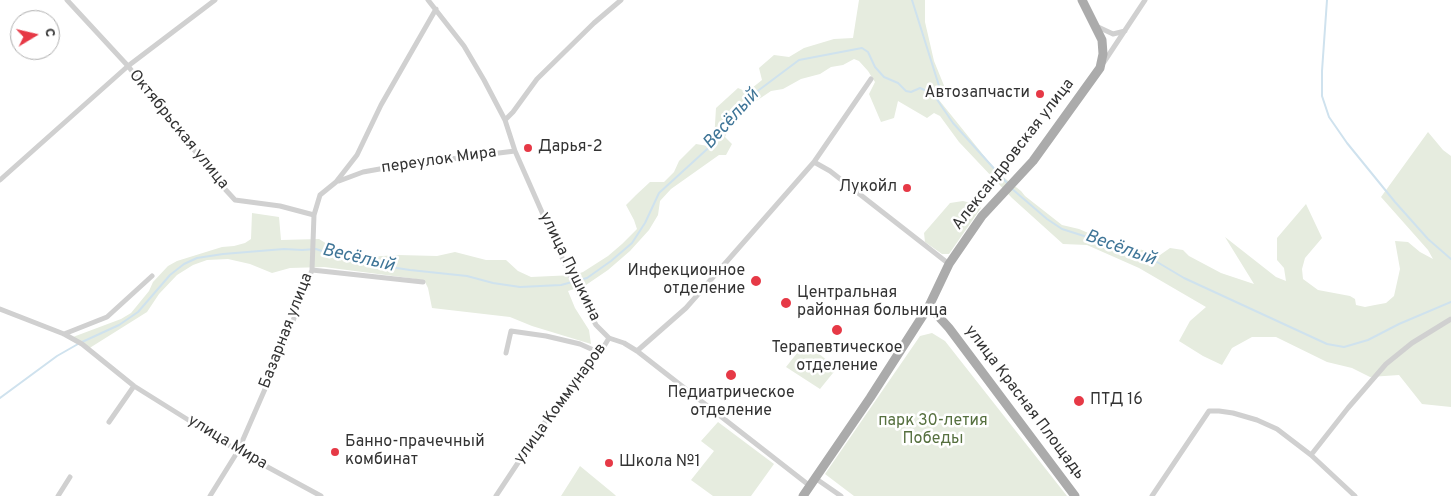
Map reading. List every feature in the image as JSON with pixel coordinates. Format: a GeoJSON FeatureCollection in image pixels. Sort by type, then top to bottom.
{"type":"FeatureCollection","features":[{"type":"Feature","properties":{"kind":"main road"},"geometry":{"type":"LineString","coordinates":[[1082,0],[1096,26],[1103,48],[1100,68]]}},
{"type":"Feature","properties":{"kind":"main road","name":"Александровская улица"},"geometry":{"type":"LineString","coordinates":[[803,496],[929,306],[949,264],[982,216],[1032,160],[1100,68]]}},
{"type":"Feature","properties":{"kind":"main road","name":"улица Красная Площадь"},"geometry":{"type":"LineString","coordinates":[[929,306],[949,328],[1075,496]]}},
{"type":"Feature","properties":{"kind":"street","name":"Октябрьская улица"},"geometry":{"type":"LineString","coordinates":[[67,0],[128,66],[224,188],[236,200],[280,206],[314,214]]}},
{"type":"Feature","properties":{"kind":"street"},"geometry":{"type":"LineString","coordinates":[[0,180],[128,66],[214,0]]}},
{"type":"Feature","properties":{"kind":"street","name":"улица Пушкина"},"geometry":{"type":"LineString","coordinates":[[428,0],[464,46],[505,120],[515,151],[574,285],[596,325],[609,338],[624,343],[637,351],[810,486]]}},
{"type":"Feature","properties":{"kind":"street"},"geometry":{"type":"LineString","coordinates":[[505,120],[537,79],[594,23],[621,0]]}},
{"type":"Feature","properties":{"kind":"street","name":"Александровская улица"},"geometry":{"type":"LineString","coordinates":[[1100,68],[1145,0]]}},
{"type":"Feature","properties":{"kind":"street","name":"Базарная улица"},"geometry":{"type":"LineString","coordinates":[[210,496],[238,451],[282,350],[312,270],[314,214],[320,195],[336,182],[353,162],[381,105],[436,9]]}},
{"type":"Feature","properties":{"kind":"street"},"geometry":{"type":"LineString","coordinates":[[1096,26],[1113,34],[1125,31]]}},
{"type":"Feature","properties":{"kind":"street"},"geometry":{"type":"LineString","coordinates":[[637,351],[686,308],[814,162],[870,79]]}},
{"type":"Feature","properties":{"kind":"street","name":"переулок Мира"},"geometry":{"type":"LineString","coordinates":[[336,182],[363,172],[402,165],[515,151]]}},
{"type":"Feature","properties":{"kind":"street","name":"переулок Мира"},"geometry":{"type":"LineString","coordinates":[[353,162],[356,170],[363,172]]}},
{"type":"Feature","properties":{"kind":"street"},"geometry":{"type":"LineString","coordinates":[[814,162],[830,171],[949,264]]}},
{"type":"Feature","properties":{"kind":"street"},"geometry":{"type":"LineString","coordinates":[[312,270],[423,282]]}},
{"type":"Feature","properties":{"kind":"street"},"geometry":{"type":"LineString","coordinates":[[64,334],[107,317],[152,276]]}},
{"type":"Feature","properties":{"kind":"street","name":"улица Мира"},"geometry":{"type":"LineString","coordinates":[[0,310],[64,334],[82,344],[134,386],[238,451],[321,496]]}},
{"type":"Feature","properties":{"kind":"street"},"geometry":{"type":"LineString","coordinates":[[1311,455],[1386,364],[1412,342],[1451,319]]}},
{"type":"Feature","properties":{"kind":"street","name":"улица Пушкина"},"geometry":{"type":"LineString","coordinates":[[506,353],[511,331],[546,336],[580,344],[600,353]]}},
{"type":"Feature","properties":{"kind":"street","name":"улица Коммунаров"},"geometry":{"type":"LineString","coordinates":[[496,496],[547,419],[600,353],[609,338]]}},
{"type":"Feature","properties":{"kind":"street"},"geometry":{"type":"LineString","coordinates":[[108,422],[134,386]]}},
{"type":"Feature","properties":{"kind":"street"},"geometry":{"type":"LineString","coordinates":[[1152,496],[1208,411],[1233,413],[1257,420],[1277,429],[1311,455],[1355,496]]}},
{"type":"Feature","properties":{"kind":"street"},"geometry":{"type":"LineString","coordinates":[[58,496],[70,477]]}},
{"type":"Feature","properties":{"kind":"street"},"geometry":{"type":"LineString","coordinates":[[816,478],[841,496]]}},
{"type":"Feature","properties":{"kind":"green space"},"geometry":{"type":"Polygon","coordinates":[[[859,0],[925,0],[925,22],[934,61],[945,88],[939,100],[997,172],[1062,225],[1160,255],[1170,248],[1183,250],[1189,256],[1221,273],[1254,284],[1225,237],[1276,277],[1286,281],[1284,268],[1277,260],[1277,238],[1306,204],[1322,238],[1305,258],[1302,269],[1303,279],[1318,290],[1350,296],[1355,299],[1356,305],[1365,307],[1386,303],[1394,296],[1400,269],[1395,241],[1408,242],[1420,252],[1433,259],[1428,250],[1381,197],[1428,132],[1443,150],[1451,156],[1451,407],[1422,404],[1399,375],[1370,377],[1352,368],[1327,362],[1276,337],[1252,337],[1232,348],[1222,365],[1203,356],[1179,341],[1190,321],[1206,307],[1139,268],[1087,245],[1063,244],[1012,198],[959,142],[940,116],[934,113],[927,118],[898,101],[894,118],[881,122],[869,94],[875,82],[859,61],[854,59],[843,65],[831,67],[820,74],[801,79],[783,89],[771,91],[740,112],[730,125],[725,137],[732,144],[726,155],[719,155],[671,189],[660,201],[658,215],[649,230],[630,251],[608,270],[586,285],[568,291],[575,308],[589,330],[591,344],[532,326],[510,317],[432,308],[428,288],[424,280],[324,267],[290,268],[272,273],[250,264],[228,259],[207,260],[193,265],[177,275],[159,294],[147,312],[88,349],[73,337],[121,319],[131,313],[149,291],[153,282],[168,266],[177,261],[222,247],[245,243],[251,239],[252,213],[279,217],[281,240],[319,239],[337,250],[367,257],[398,255],[437,256],[455,252],[486,260],[506,260],[518,271],[531,277],[574,275],[583,272],[608,256],[637,229],[626,205],[636,195],[650,182],[664,182],[674,172],[679,161],[696,144],[708,146],[714,141],[716,108],[738,88],[747,92],[762,80],[759,68],[774,55],[789,57],[804,48],[834,39],[853,38],[859,0]]]}},
{"type":"Feature","properties":{"kind":"green space"},"geometry":{"type":"Polygon","coordinates":[[[963,201],[979,205],[981,208],[949,254],[942,254],[925,242],[924,233],[950,203],[963,201]]]}},
{"type":"Feature","properties":{"kind":"green space","name":"парк 30-летия Победы"},"geometry":{"type":"Polygon","coordinates":[[[932,333],[945,341],[1067,496],[854,496],[825,474],[920,336],[932,333]]]}},
{"type":"Feature","properties":{"kind":"green space"},"geometry":{"type":"Polygon","coordinates":[[[805,343],[837,368],[820,389],[786,367],[805,343]]]}},
{"type":"Feature","properties":{"kind":"green space"},"geometry":{"type":"Polygon","coordinates":[[[718,422],[774,464],[751,496],[713,496],[691,480],[714,451],[701,441],[718,422]]]}},
{"type":"Feature","properties":{"kind":"green space"},"geometry":{"type":"Polygon","coordinates":[[[580,466],[614,494],[616,496],[561,496],[580,466]]]}},
{"type":"Feature","properties":{"kind":"waterway"},"geometry":{"type":"LineString","coordinates":[[912,0],[940,89],[936,98]]}},
{"type":"Feature","properties":{"kind":"waterway"},"geometry":{"type":"LineString","coordinates":[[1327,0],[1322,96],[1329,117],[1347,143],[1395,202],[1428,239],[1451,259]]}},
{"type":"Feature","properties":{"kind":"waterway","name":"Весёлый"},"geometry":{"type":"LineString","coordinates":[[82,342],[119,325],[138,312],[170,275],[184,264],[197,258],[223,254],[284,249],[316,249],[350,261],[467,276],[493,283],[520,287],[561,285],[587,278],[632,243],[645,223],[659,193],[716,141],[728,122],[751,96],[799,60],[862,48],[868,52],[875,67],[884,77],[898,83],[906,91],[911,92],[920,88],[936,98],[953,123],[1008,184]]}},
{"type":"Feature","properties":{"kind":"waterway","name":"Весёлый"},"geometry":{"type":"LineString","coordinates":[[1011,188],[1047,219],[1062,229],[1147,256],[1184,278],[1327,344],[1344,347],[1368,340],[1399,324],[1451,302]]}},
{"type":"Feature","properties":{"kind":"waterway","name":"Весёлый"},"geometry":{"type":"LineString","coordinates":[[0,398],[57,356],[78,344]]}},
{"type":"Feature","properties":{"kind":"place","name":"Автозапчасти"},"geometry":{"type":"Point","coordinates":[1040,94]}},
{"type":"Feature","properties":{"kind":"place","name":"Дарья-2"},"geometry":{"type":"Point","coordinates":[528,148]}},
{"type":"Feature","properties":{"kind":"place","name":"Лукойл"},"geometry":{"type":"Point","coordinates":[907,188]}},
{"type":"Feature","properties":{"kind":"place","name":"Инфекционное отделение"},"geometry":{"type":"Point","coordinates":[756,281]}},
{"type":"Feature","properties":{"kind":"place","name":"Центральная районная больница"},"geometry":{"type":"Point","coordinates":[786,303]}},
{"type":"Feature","properties":{"kind":"place","name":"Терапевтическое отделение"},"geometry":{"type":"Point","coordinates":[837,330]}},
{"type":"Feature","properties":{"kind":"place","name":"Педиатрическое отделение"},"geometry":{"type":"Point","coordinates":[731,375]}},
{"type":"Feature","properties":{"kind":"place","name":"ПТД 16"},"geometry":{"type":"Point","coordinates":[1079,401]}},
{"type":"Feature","properties":{"kind":"place","name":"Банно-прачечный комбинат"},"geometry":{"type":"Point","coordinates":[335,452]}},
{"type":"Feature","properties":{"kind":"place","name":"Школа №1"},"geometry":{"type":"Point","coordinates":[609,463]}}]}
